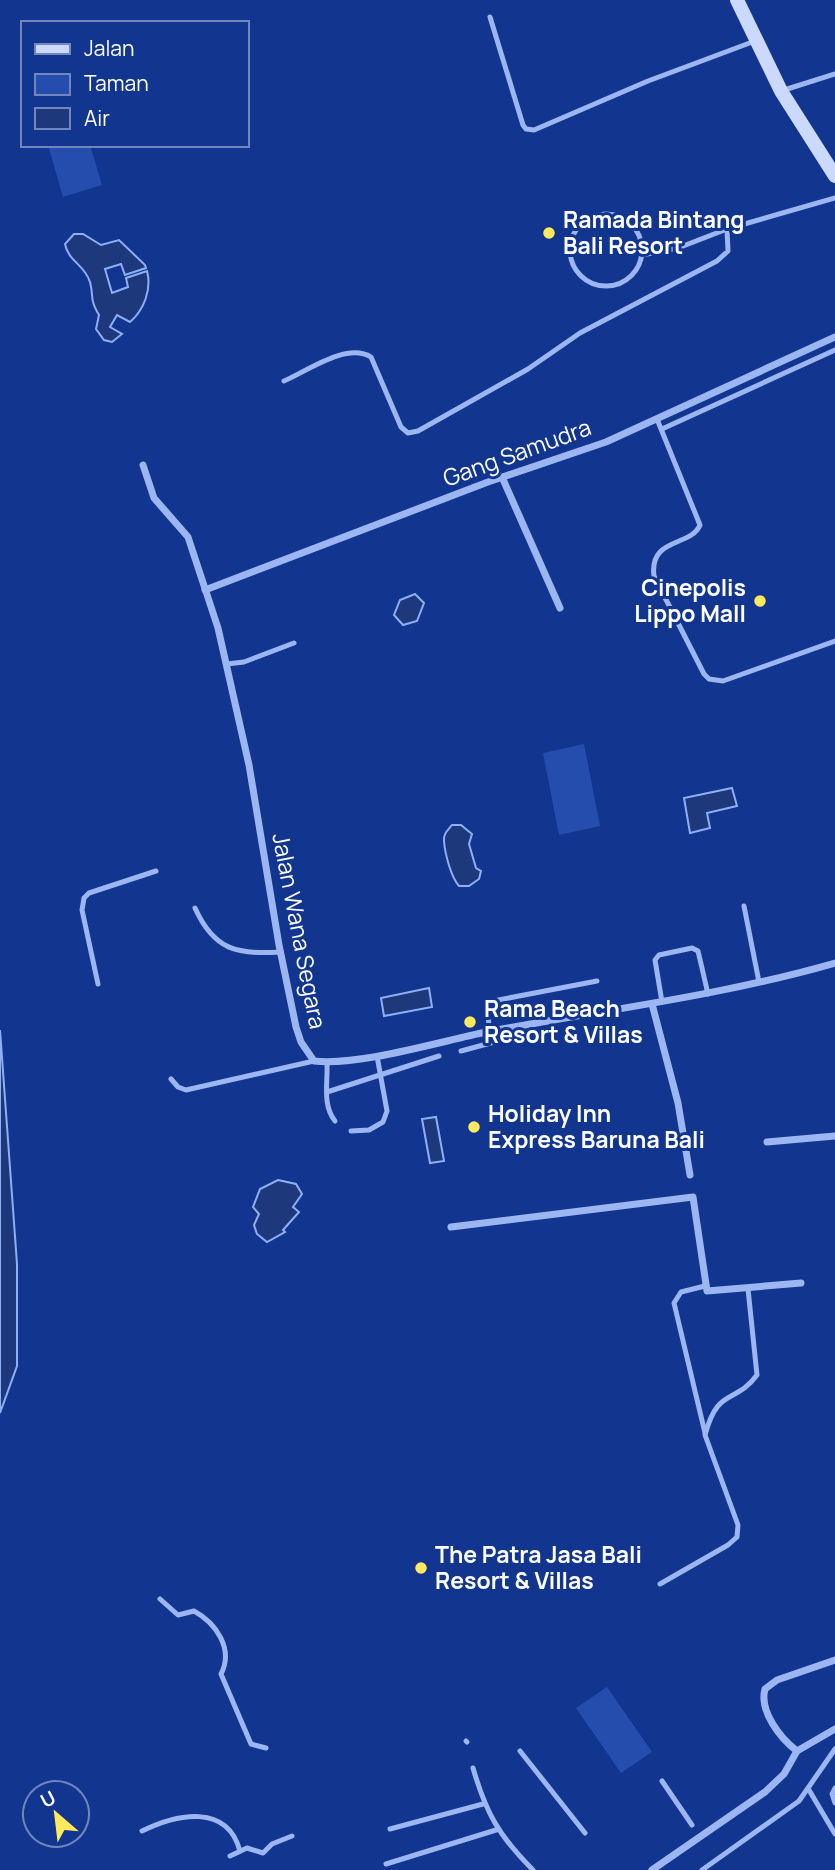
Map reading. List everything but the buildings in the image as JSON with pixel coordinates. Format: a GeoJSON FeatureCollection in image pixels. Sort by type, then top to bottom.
{"type":"FeatureCollection","features":[{"type":"Feature","properties":{"kind":"main road"},"geometry":{"type":"LineString","coordinates":[[737,0],[781,91],[834,171]]}},
{"type":"Feature","properties":{"kind":"street","name":"Gang Samudra"},"geometry":{"type":"LineString","coordinates":[[205,590],[502,477],[575,453],[657,419],[835,337]]}},
{"type":"Feature","properties":{"kind":"street","name":"Jalan Wana Segara"},"geometry":{"type":"LineString","coordinates":[[144,465],[154,498],[188,537],[227,664],[249,765],[280,952],[296,1027],[300,1042],[314,1061],[327,1063],[708,994],[835,963]]}},
{"type":"Feature","properties":{"kind":"street"},"geometry":{"type":"LineString","coordinates":[[502,477],[560,608]]}},
{"type":"Feature","properties":{"kind":"street"},"geometry":{"type":"LineString","coordinates":[[652,1004],[678,1103],[690,1175]]}},
{"type":"Feature","properties":{"kind":"street"},"geometry":{"type":"LineString","coordinates":[[767,1142],[835,1136]]}},
{"type":"Feature","properties":{"kind":"street"},"geometry":{"type":"LineString","coordinates":[[450,1227],[694,1196],[705,1286],[712,1293],[801,1283]]}},
{"type":"Feature","properties":{"kind":"street"},"geometry":{"type":"LineString","coordinates":[[797,1751],[779,1732],[764,1706],[765,1689],[777,1679],[835,1660]]}},
{"type":"Feature","properties":{"kind":"street"},"geometry":{"type":"LineString","coordinates":[[652,1870],[776,1783],[797,1751],[835,1729]]}},
{"type":"Feature","properties":{"kind":"lane"},"geometry":{"type":"LineString","coordinates":[[490,18],[523,125],[534,130],[755,41]]}},
{"type":"Feature","properties":{"kind":"lane"},"geometry":{"type":"LineString","coordinates":[[781,91],[835,74]]}},
{"type":"Feature","properties":{"kind":"lane"},"geometry":{"type":"LineString","coordinates":[[642,255],[678,248],[727,229],[835,198]]}},
{"type":"Feature","properties":{"kind":"lane"},"geometry":{"type":"LineString","coordinates":[[609,215],[619,217],[634,228],[642,245],[642,255],[628,279],[620,284],[600,286],[583,279],[576,272],[570,244],[576,230],[585,221],[609,215]]}},
{"type":"Feature","properties":{"kind":"lane"},"geometry":{"type":"LineString","coordinates":[[284,381],[349,352],[362,352],[371,357],[401,427],[408,433],[418,431],[528,369],[580,333],[717,261],[728,251],[727,229]]}},
{"type":"Feature","properties":{"kind":"lane"},"geometry":{"type":"LineString","coordinates":[[662,429],[835,350]]}},
{"type":"Feature","properties":{"kind":"lane"},"geometry":{"type":"LineString","coordinates":[[657,419],[700,525],[696,532],[670,544],[659,553],[654,563],[654,576],[704,674],[709,679],[723,681],[835,641]]}},
{"type":"Feature","properties":{"kind":"lane"},"geometry":{"type":"LineString","coordinates":[[227,664],[244,662],[294,643]]}},
{"type":"Feature","properties":{"kind":"lane"},"geometry":{"type":"LineString","coordinates":[[98,984],[82,910],[84,898],[89,893],[156,871]]}},
{"type":"Feature","properties":{"kind":"lane"},"geometry":{"type":"LineString","coordinates":[[744,906],[759,982]]}},
{"type":"Feature","properties":{"kind":"lane"},"geometry":{"type":"LineString","coordinates":[[195,908],[204,927],[222,945],[245,952],[280,952]]}},
{"type":"Feature","properties":{"kind":"lane"},"geometry":{"type":"LineString","coordinates":[[662,1002],[655,960],[659,955],[692,948],[698,951],[708,994]]}},
{"type":"Feature","properties":{"kind":"lane"},"geometry":{"type":"LineString","coordinates":[[490,1032],[487,1009],[498,999],[597,981]]}},
{"type":"Feature","properties":{"kind":"lane"},"geometry":{"type":"LineString","coordinates":[[461,1051],[498,1041],[504,1029]]}},
{"type":"Feature","properties":{"kind":"lane"},"geometry":{"type":"LineString","coordinates":[[351,1131],[369,1130],[383,1122],[387,1111],[377,1054]]}},
{"type":"Feature","properties":{"kind":"lane"},"geometry":{"type":"LineString","coordinates":[[327,1092],[439,1056]]}},
{"type":"Feature","properties":{"kind":"lane"},"geometry":{"type":"LineString","coordinates":[[171,1079],[178,1087],[186,1090],[314,1061]]}},
{"type":"Feature","properties":{"kind":"lane"},"geometry":{"type":"LineString","coordinates":[[327,1063],[330,1114],[335,1121]]}},
{"type":"Feature","properties":{"kind":"lane"},"geometry":{"type":"LineString","coordinates":[[660,1584],[728,1545],[737,1537],[738,1525],[705,1434],[674,1303],[681,1292],[705,1286]]}},
{"type":"Feature","properties":{"kind":"lane"},"geometry":{"type":"LineString","coordinates":[[705,1434],[717,1403],[748,1384],[757,1375],[748,1289]]}},
{"type":"Feature","properties":{"kind":"lane"},"geometry":{"type":"LineString","coordinates":[[160,1599],[178,1615],[194,1611],[217,1629],[225,1656],[225,1666],[221,1674],[251,1744],[266,1748]]}},
{"type":"Feature","properties":{"kind":"lane"},"geometry":{"type":"LineString","coordinates":[[702,1870],[810,1790],[835,1749]]}},
{"type":"Feature","properties":{"kind":"lane"},"geometry":{"type":"LineString","coordinates":[[520,1751],[585,1833]]}},
{"type":"Feature","properties":{"kind":"lane"},"geometry":{"type":"LineString","coordinates":[[473,1768],[483,1804],[496,1830],[533,1870]]}},
{"type":"Feature","properties":{"kind":"lane"},"geometry":{"type":"LineString","coordinates":[[662,1781],[692,1825]]}},
{"type":"Feature","properties":{"kind":"lane"},"geometry":{"type":"LineString","coordinates":[[835,1788],[832,1794],[835,1803]]}},
{"type":"Feature","properties":{"kind":"lane"},"geometry":{"type":"LineString","coordinates":[[810,1790],[835,1834]]}},
{"type":"Feature","properties":{"kind":"lane"},"geometry":{"type":"LineString","coordinates":[[390,1829],[483,1804]]}},
{"type":"Feature","properties":{"kind":"lane"},"geometry":{"type":"LineString","coordinates":[[142,1831],[190,1815],[200,1816],[227,1826],[234,1833],[240,1851]]}},
{"type":"Feature","properties":{"kind":"lane"},"geometry":{"type":"LineString","coordinates":[[386,1864],[496,1830]]}},
{"type":"Feature","properties":{"kind":"lane"},"geometry":{"type":"LineString","coordinates":[[230,1856],[247,1847],[263,1853],[272,1844],[292,1836]]}},
{"type":"Feature","properties":{"kind":"green space"},"geometry":{"type":"Polygon","coordinates":[[[49,147],[91,147],[102,185],[63,197],[49,147]]]}},
{"type":"Feature","properties":{"kind":"green space"},"geometry":{"type":"Polygon","coordinates":[[[584,744],[600,826],[559,835],[543,753],[584,744]]]}},
{"type":"Feature","properties":{"kind":"green space"},"geometry":{"type":"Polygon","coordinates":[[[607,1687],[652,1752],[621,1773],[576,1708],[607,1687]]]}},
{"type":"Feature","properties":{"kind":"water"},"geometry":{"type":"Polygon","coordinates":[[[74,234],[83,234],[101,245],[119,240],[145,265],[146,268],[125,275],[121,264],[105,269],[112,293],[128,287],[126,278],[147,271],[148,278],[146,299],[135,317],[130,322],[117,315],[110,327],[122,334],[112,342],[104,340],[96,329],[99,315],[88,276],[67,250],[65,244],[74,234]]]}},
{"type":"Feature","properties":{"kind":"water"},"geometry":{"type":"Polygon","coordinates":[[[415,594],[424,603],[417,621],[403,625],[394,615],[400,600],[415,594]]]}},
{"type":"Feature","properties":{"kind":"water"},"geometry":{"type":"Polygon","coordinates":[[[732,788],[737,806],[707,813],[710,828],[690,833],[684,798],[732,788]]]}},
{"type":"Feature","properties":{"kind":"water"},"geometry":{"type":"Polygon","coordinates":[[[452,825],[461,825],[472,834],[469,844],[476,868],[481,871],[479,879],[469,886],[459,886],[447,859],[444,839],[452,825]]]}},
{"type":"Feature","properties":{"kind":"water"},"geometry":{"type":"Polygon","coordinates":[[[429,988],[432,1007],[384,1016],[381,998],[429,988]]]}},
{"type":"Feature","properties":{"kind":"water"},"geometry":{"type":"Polygon","coordinates":[[[0,1030],[17,1264],[17,1366],[0,1413],[0,1030]]]}},
{"type":"Feature","properties":{"kind":"water"},"geometry":{"type":"Polygon","coordinates":[[[436,1117],[444,1161],[430,1163],[422,1119],[436,1117]]]}},
{"type":"Feature","properties":{"kind":"water"},"geometry":{"type":"Polygon","coordinates":[[[278,1180],[296,1184],[302,1194],[293,1207],[299,1212],[283,1230],[285,1232],[267,1242],[257,1234],[254,1225],[259,1214],[253,1207],[260,1189],[278,1180]]]}},
{"type":"Feature","properties":{"kind":"place","name":"Ramada Bintang Bali Resort"},"geometry":{"type":"Point","coordinates":[549,233]}},
{"type":"Feature","properties":{"kind":"place","name":"Cinepolis Lippo Mall"},"geometry":{"type":"Point","coordinates":[760,601]}},
{"type":"Feature","properties":{"kind":"place","name":"Rama Beach Resort & Villas"},"geometry":{"type":"Point","coordinates":[470,1022]}},
{"type":"Feature","properties":{"kind":"place","name":"Holiday Inn Express Baruna Bali"},"geometry":{"type":"Point","coordinates":[474,1127]}},
{"type":"Feature","properties":{"kind":"place","name":"The Patra Jasa Bali Resort & Villas"},"geometry":{"type":"Point","coordinates":[421,1568]}}]}
